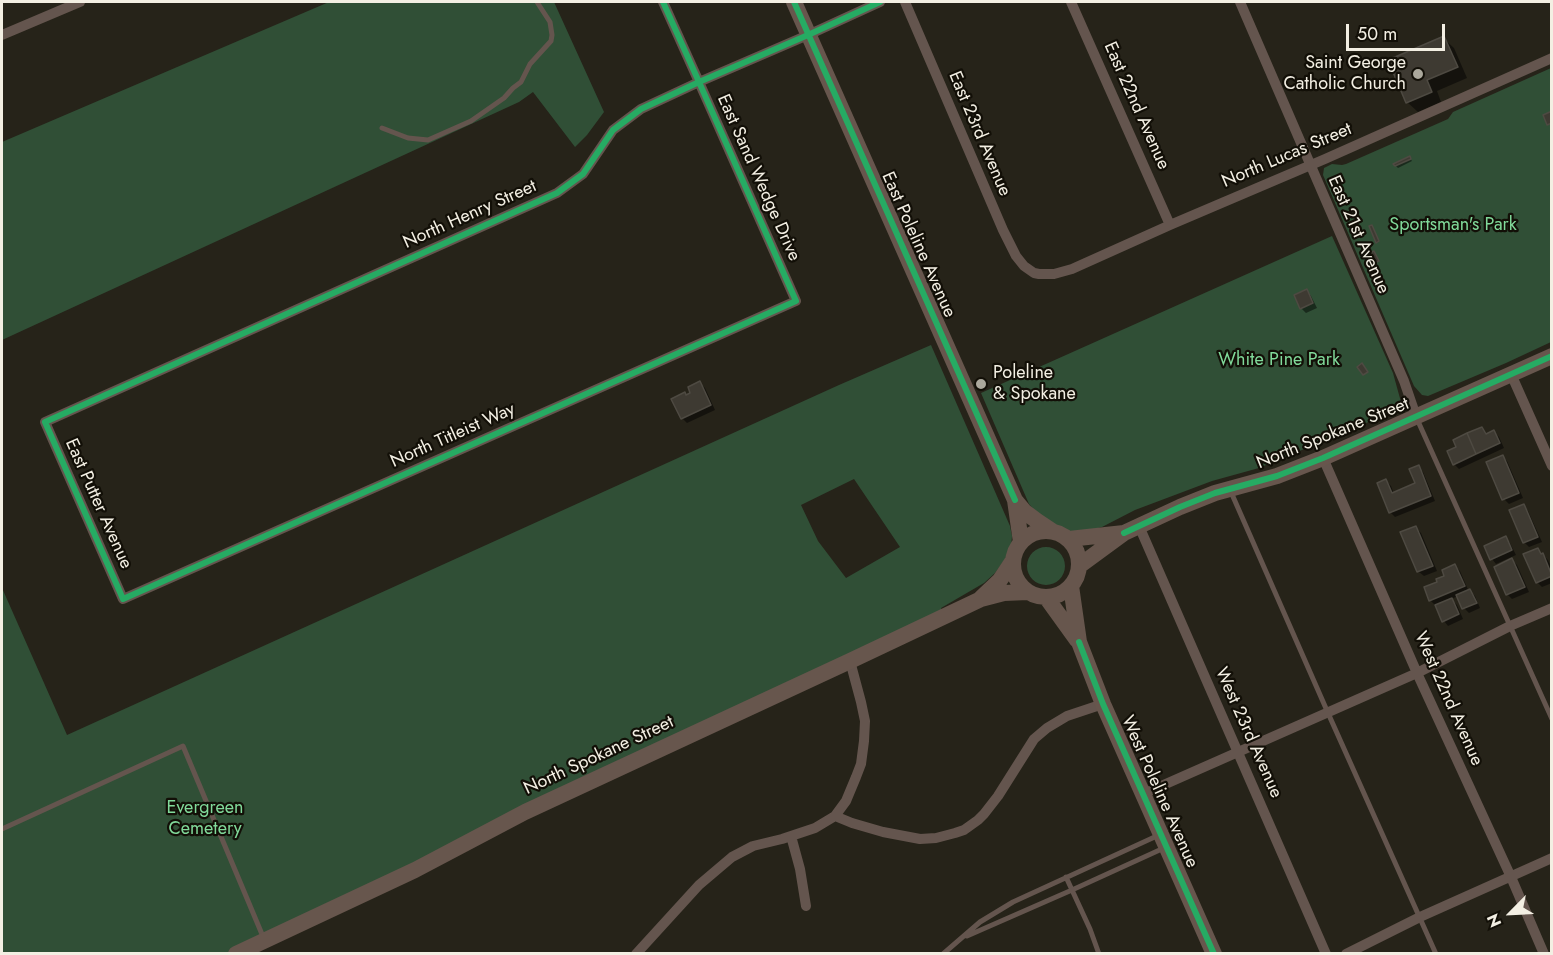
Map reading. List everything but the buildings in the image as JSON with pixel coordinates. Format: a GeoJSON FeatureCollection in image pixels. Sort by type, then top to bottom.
{"type":"FeatureCollection","features":[{"type":"Feature","properties":{"kind":"main road","name":"East Poleline Avenue"},"geometry":{"type":"LineString","coordinates":[[794,2],[1015,500],[1021,542]]}},
{"type":"Feature","properties":{"kind":"main road","name":"North Spokane Street"},"geometry":{"type":"LineString","coordinates":[[1079,566],[1124,533],[1139,525],[1198,500],[1277,476],[1323,458],[1551,356]]}},
{"type":"Feature","properties":{"kind":"main road","name":"East Poleline Avenue"},"geometry":{"type":"LineString","coordinates":[[1015,500],[1031,517],[1052,531]]}},
{"type":"Feature","properties":{"kind":"main road"},"geometry":{"type":"LineString","coordinates":[[1041,531],[1052,531],[1069,539],[1077,551],[1079,566],[1077,577],[1071,586],[1055,596],[1046,597],[1037,596],[1021,586],[1013,571],[1012,562],[1021,542],[1030,534],[1041,531]]}},
{"type":"Feature","properties":{"kind":"main road","name":"North Spokane Street"},"geometry":{"type":"LineString","coordinates":[[1069,539],[1124,533]]}},
{"type":"Feature","properties":{"kind":"main road","name":"North Spokane Street"},"geometry":{"type":"LineString","coordinates":[[981,599],[1000,580],[1012,562]]}},
{"type":"Feature","properties":{"kind":"main road","name":"West Poleline Avenue"},"geometry":{"type":"LineString","coordinates":[[1071,586],[1079,642],[1103,704],[1214,954]]}},
{"type":"Feature","properties":{"kind":"main road","name":"North Spokane Street"},"geometry":{"type":"LineString","coordinates":[[236,954],[415,870],[525,812],[981,599],[1004,593],[1028,592]]}},
{"type":"Feature","properties":{"kind":"main road","name":"West Poleline Avenue"},"geometry":{"type":"LineString","coordinates":[[1046,597],[1079,642]]}},
{"type":"Feature","properties":{"kind":"street"},"geometry":{"type":"LineString","coordinates":[[2,35],[80,2]]}},
{"type":"Feature","properties":{"kind":"street","name":"East Sand Wedge Drive"},"geometry":{"type":"LineString","coordinates":[[663,2],[796,301]]}},
{"type":"Feature","properties":{"kind":"street","name":"North Henry Street"},"geometry":{"type":"LineString","coordinates":[[45,422],[557,193],[583,174],[613,130],[641,109],[880,2]]}},
{"type":"Feature","properties":{"kind":"street","name":"East 23rd Avenue"},"geometry":{"type":"LineString","coordinates":[[904,2],[1003,230],[1016,256],[1034,273]]}},
{"type":"Feature","properties":{"kind":"street","name":"East 22nd Avenue"},"geometry":{"type":"LineString","coordinates":[[1071,2],[1170,225]]}},
{"type":"Feature","properties":{"kind":"street","name":"East 21st Avenue"},"geometry":{"type":"LineString","coordinates":[[1239,2],[1404,381],[1416,416]]}},
{"type":"Feature","properties":{"kind":"street","name":"North Lucas Street"},"geometry":{"type":"LineString","coordinates":[[1034,273],[1061,273],[1551,58]]}},
{"type":"Feature","properties":{"kind":"street","name":"North Titleist Way"},"geometry":{"type":"LineString","coordinates":[[123,599],[796,301]]}},
{"type":"Feature","properties":{"kind":"street"},"geometry":{"type":"LineString","coordinates":[[1511,374],[1551,466]]}},
{"type":"Feature","properties":{"kind":"street","name":"East Putter Avenue"},"geometry":{"type":"LineString","coordinates":[[45,422],[123,599]]}},
{"type":"Feature","properties":{"kind":"street","name":"West 22nd Avenue"},"geometry":{"type":"LineString","coordinates":[[1323,458],[1544,954]]}},
{"type":"Feature","properties":{"kind":"street","name":"West 23rd Avenue"},"geometry":{"type":"LineString","coordinates":[[1139,525],[1326,954]]}},
{"type":"Feature","properties":{"kind":"street"},"geometry":{"type":"LineString","coordinates":[[1143,794],[1417,673],[1551,608]]}},
{"type":"Feature","properties":{"kind":"street"},"geometry":{"type":"LineString","coordinates":[[636,954],[699,885],[732,857],[753,846],[815,828],[835,816],[846,801],[861,764],[865,722],[850,661]]}},
{"type":"Feature","properties":{"kind":"street"},"geometry":{"type":"LineString","coordinates":[[835,816],[852,824],[920,839],[936,838],[964,830],[984,814],[998,796],[1034,739],[1066,716],[1103,704]]}},
{"type":"Feature","properties":{"kind":"street"},"geometry":{"type":"LineString","coordinates":[[791,836],[800,868],[806,906]]}},
{"type":"Feature","properties":{"kind":"street"},"geometry":{"type":"LineString","coordinates":[[1346,954],[1551,858]]}},
{"type":"Feature","properties":{"kind":"lane"},"geometry":{"type":"LineString","coordinates":[[382,128],[408,138],[428,140],[471,121],[504,98],[521,82],[530,64],[551,41],[550,22],[537,2]]}},
{"type":"Feature","properties":{"kind":"lane"},"geometry":{"type":"LineString","coordinates":[[1416,416],[1551,719]]}},
{"type":"Feature","properties":{"kind":"lane"},"geometry":{"type":"LineString","coordinates":[[1230,489],[1436,954]]}},
{"type":"Feature","properties":{"kind":"lane"},"geometry":{"type":"LineString","coordinates":[[2,829],[183,746],[265,940]]}},
{"type":"Feature","properties":{"kind":"lane"},"geometry":{"type":"LineString","coordinates":[[944,954],[997,911],[1066,877],[1164,840]]}},
{"type":"Feature","properties":{"kind":"lane"},"geometry":{"type":"LineString","coordinates":[[963,938],[1072,890],[1164,840]]}},
{"type":"Feature","properties":{"kind":"lane"},"geometry":{"type":"LineString","coordinates":[[1066,877],[1097,944],[1099,954]]}},
{"type":"Feature","properties":{"kind":"green space"},"geometry":{"type":"Polygon","coordinates":[[[329,2],[554,2],[604,112],[575,147],[533,92],[519,102],[2,340],[2,142],[329,2]]]}},
{"type":"Feature","properties":{"kind":"green space","name":"Sportsman's Park"},"geometry":{"type":"Polygon","coordinates":[[[1551,68],[1551,342],[1428,396],[1422,395],[1414,386],[1323,175],[1324,168],[1332,164],[1346,164],[1448,119],[1453,112],[1551,68]]]}},
{"type":"Feature","properties":{"kind":"green space","name":"White Pine Park"},"geometry":{"type":"Polygon","coordinates":[[[1332,236],[1393,373],[1401,402],[1397,410],[1259,468],[1212,481],[1135,510],[1102,527],[1084,532],[1067,532],[1044,521],[1029,504],[981,393],[1332,236]]]}},
{"type":"Feature","properties":{"kind":"green space","name":"Evergreen Cemetery"},"geometry":{"type":"Polygon","coordinates":[[[931,345],[1010,526],[1012,536],[1011,548],[995,573],[984,583],[941,608],[944,615],[236,954],[2,953],[2,588],[67,735],[931,345]],[[854,479],[801,505],[818,541],[846,578],[900,547],[854,479]]]}},
{"type":"Feature","properties":{"kind":"green space"},"geometry":{"type":"Polygon","coordinates":[[[1046,547],[1060,552],[1065,566],[1060,580],[1046,585],[1032,580],[1027,566],[1032,552],[1046,547]]]}},
{"type":"Feature","properties":{"kind":"cycle path"},"geometry":{"type":"LineString","coordinates":[[663,2],[699,82],[796,301],[123,599],[45,422],[557,193],[583,174],[613,130],[641,109],[699,82],[880,2]]}},
{"type":"Feature","properties":{"kind":"cycle path"},"geometry":{"type":"LineString","coordinates":[[794,2],[1015,500]]}},
{"type":"Feature","properties":{"kind":"cycle path"},"geometry":{"type":"LineString","coordinates":[[1124,533],[1215,493],[1277,476],[1323,458],[1552,356]]}},
{"type":"Feature","properties":{"kind":"cycle path"},"geometry":{"type":"LineString","coordinates":[[1079,642],[1103,704],[1214,954]]}},
{"type":"Feature","properties":{"kind":"place","name":"Saint George Catholic Church"},"geometry":{"type":"Point","coordinates":[1418,74]}},
{"type":"Feature","properties":{"kind":"place","name":"Poleline & Spokane"},"geometry":{"type":"Point","coordinates":[981,384]}}]}
